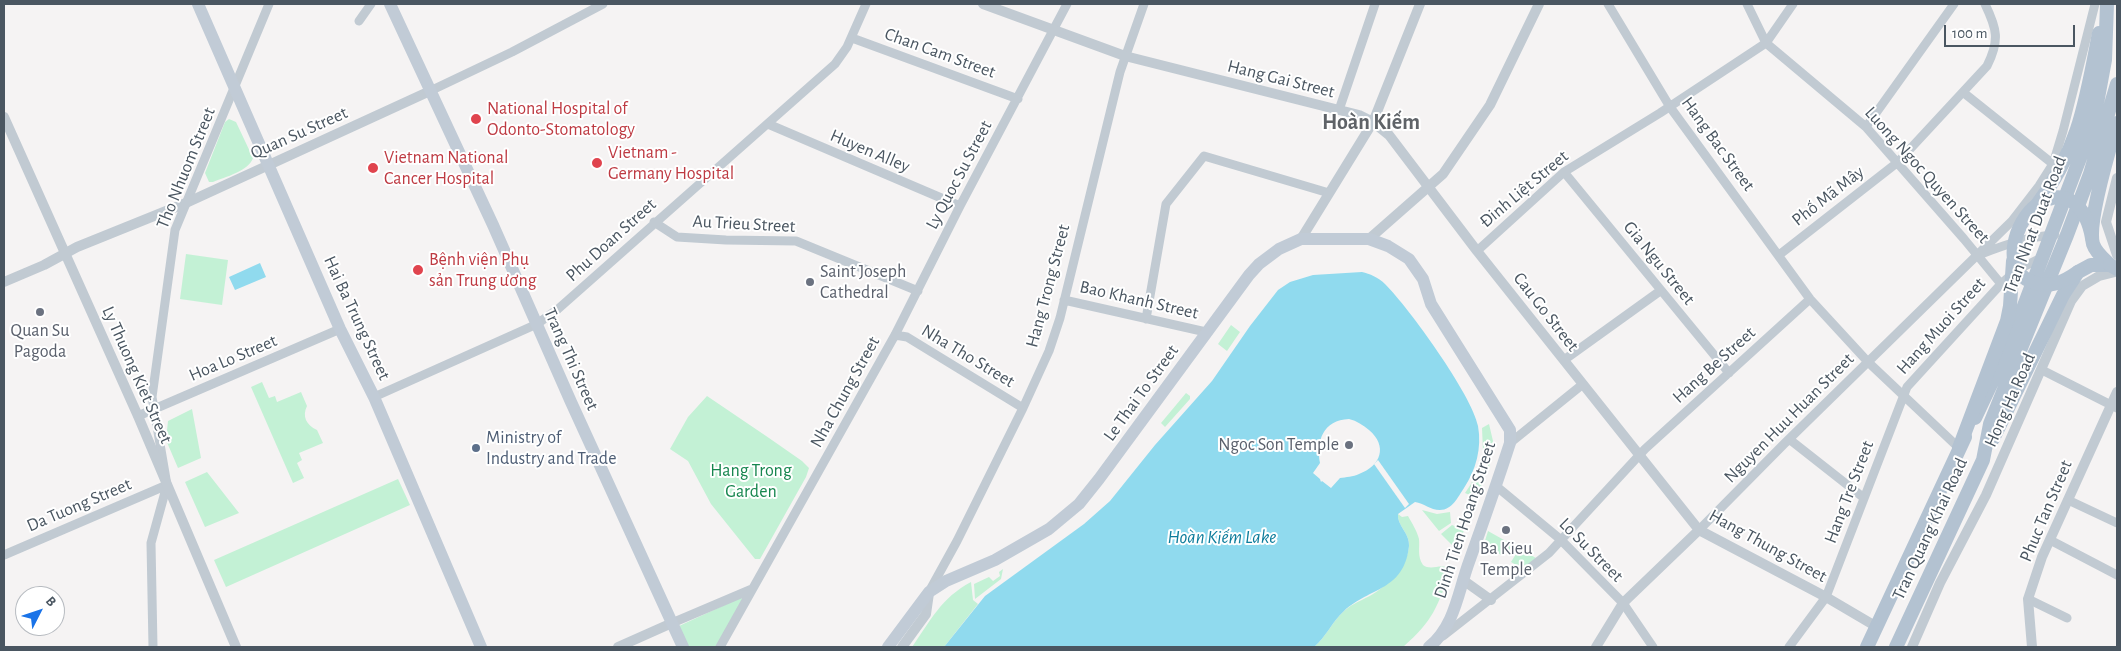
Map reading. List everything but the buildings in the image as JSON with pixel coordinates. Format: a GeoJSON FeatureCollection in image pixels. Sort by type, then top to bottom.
{"type":"FeatureCollection","features":[{"type":"Feature","properties":{"kind":"main road","name":"Hai Ba Trung Street"},"geometry":{"type":"LineString","coordinates":[[198,4],[340,329],[374,397],[481,647]]}},
{"type":"Feature","properties":{"kind":"main road","name":"Trang Thi Street"},"geometry":{"type":"LineString","coordinates":[[390,4],[683,647]]}},
{"type":"Feature","properties":{"kind":"main road"},"geometry":{"type":"LineString","coordinates":[[1959,448],[2007,321],[2010,306],[2013,252],[2017,236],[2026,217],[2055,179],[2072,145],[2084,106],[2103,5]]}},
{"type":"Feature","properties":{"kind":"main road","name":"Tran Nhat Duat Road"},"geometry":{"type":"LineString","coordinates":[[1959,448],[1998,372],[2085,146],[2098,98],[2107,35],[2103,5]]}},
{"type":"Feature","properties":{"kind":"main road","name":"Tran Nhat Duat Road"},"geometry":{"type":"LineString","coordinates":[[1994,427],[2090,174],[2117,84]]}},
{"type":"Feature","properties":{"kind":"main road"},"geometry":{"type":"LineString","coordinates":[[2092,238],[2100,186],[2117,122]]}},
{"type":"Feature","properties":{"kind":"main road"},"geometry":{"type":"LineString","coordinates":[[2036,206],[2055,198],[2075,203],[2085,214],[2099,254],[2116,264]]}},
{"type":"Feature","properties":{"kind":"main road","name":"Le Thai To Street"},"geometry":{"type":"LineString","coordinates":[[888,647],[929,592],[946,581],[1016,548],[1049,529],[1069,513],[1099,479],[1206,332],[1259,264],[1279,249],[1301,239],[1369,239]]}},
{"type":"Feature","properties":{"kind":"main road","name":"Dinh Tien Hoang Street"},"geometry":{"type":"LineString","coordinates":[[1369,239],[1399,252],[1418,268],[1424,278],[1431,304],[1510,430],[1510,443],[1451,617],[1432,644]]}},
{"type":"Feature","properties":{"kind":"main road"},"geometry":{"type":"LineString","coordinates":[[2013,252],[2017,269],[2022,275],[2029,281],[2048,286],[2058,284],[2091,265],[2116,264]]}},
{"type":"Feature","properties":{"kind":"main road"},"geometry":{"type":"LineString","coordinates":[[1994,427],[2063,295],[2078,272]]}},
{"type":"Feature","properties":{"kind":"main road","name":"Tran Quang Khai Road"},"geometry":{"type":"LineString","coordinates":[[1896,647],[1983,460],[1994,427]]}},
{"type":"Feature","properties":{"kind":"main road","name":"Tran Quang Khai Road"},"geometry":{"type":"LineString","coordinates":[[1867,647],[1959,448]]}},
{"type":"Feature","properties":{"kind":"street","name":"Tho Nhuom Street"},"geometry":{"type":"LineString","coordinates":[[153,647],[151,543],[167,485],[152,397],[175,230],[269,4]]}},
{"type":"Feature","properties":{"kind":"street"},"geometry":{"type":"LineString","coordinates":[[359,21],[371,4]]}},
{"type":"Feature","properties":{"kind":"street","name":"Quan Su Street"},"geometry":{"type":"LineString","coordinates":[[4,282],[186,203],[430,92],[512,52],[603,4]]}},
{"type":"Feature","properties":{"kind":"street","name":"Phu Doan Street"},"geometry":{"type":"LineString","coordinates":[[374,397],[536,324],[558,309],[834,64],[843,54],[852,38],[866,4]]}},
{"type":"Feature","properties":{"kind":"street","name":"Hang Gai Street"},"geometry":{"type":"LineString","coordinates":[[983,4],[1125,56],[1359,116],[1373,122],[1389,134],[1429,189]]}},
{"type":"Feature","properties":{"kind":"street","name":"Ly Quoc Su Street"},"geometry":{"type":"LineString","coordinates":[[895,335],[960,206],[1067,4]]}},
{"type":"Feature","properties":{"kind":"street","name":"Hang Trong Street"},"geometry":{"type":"LineString","coordinates":[[929,592],[957,541],[1049,351],[1064,300],[1088,194],[1125,56],[1144,4]]}},
{"type":"Feature","properties":{"kind":"street"},"geometry":{"type":"LineString","coordinates":[[1339,110],[1375,4]]}},
{"type":"Feature","properties":{"kind":"street"},"geometry":{"type":"LineString","coordinates":[[1301,239],[1373,122],[1420,4]]}},
{"type":"Feature","properties":{"kind":"street"},"geometry":{"type":"LineString","coordinates":[[1369,239],[1429,189],[1443,174],[1490,105],[1539,4]]}},
{"type":"Feature","properties":{"kind":"street","name":"Hang Bac Street"},"geometry":{"type":"LineString","coordinates":[[1608,4],[1670,107],[1810,298],[1868,362],[1959,448]]}},
{"type":"Feature","properties":{"kind":"street","name":"Luong Ngoc Quyen Street"},"geometry":{"type":"LineString","coordinates":[[1747,4],[1766,44],[1866,127],[2001,284]]}},
{"type":"Feature","properties":{"kind":"street"},"geometry":{"type":"LineString","coordinates":[[1766,44],[1793,4]]}},
{"type":"Feature","properties":{"kind":"street"},"geometry":{"type":"LineString","coordinates":[[1866,127],[1954,4]]}},
{"type":"Feature","properties":{"kind":"street","name":"Phố Mã Mây"},"geometry":{"type":"LineString","coordinates":[[1779,255],[1898,162],[1987,66],[1994,52],[1996,35],[1995,28],[1984,4]]}},
{"type":"Feature","properties":{"kind":"street","name":"Tran Nhat Duat Road"},"geometry":{"type":"LineString","coordinates":[[1978,255],[2012,221],[2053,164],[2103,5]]}},
{"type":"Feature","properties":{"kind":"street","name":"Chan Cam Street"},"geometry":{"type":"LineString","coordinates":[[852,38],[1018,98]]}},
{"type":"Feature","properties":{"kind":"street","name":"Đinh Liệt Street"},"geometry":{"type":"LineString","coordinates":[[1477,251],[1564,172],[1670,107],[1766,44]]}},
{"type":"Feature","properties":{"kind":"street"},"geometry":{"type":"LineString","coordinates":[[1964,93],[2053,164]]}},
{"type":"Feature","properties":{"kind":"street","name":"Ly Thuong Kiet Street"},"geometry":{"type":"LineString","coordinates":[[4,117],[138,416],[236,647]]}},
{"type":"Feature","properties":{"kind":"street","name":"Huyen Alley"},"geometry":{"type":"LineString","coordinates":[[768,124],[960,206]]}},
{"type":"Feature","properties":{"kind":"street"},"geometry":{"type":"LineString","coordinates":[[1146,320],[1166,204],[1204,156],[1329,193]]}},
{"type":"Feature","properties":{"kind":"street","name":"Gia Ngu Street"},"geometry":{"type":"LineString","coordinates":[[1564,172],[1729,373]]}},
{"type":"Feature","properties":{"kind":"street"},"geometry":{"type":"LineString","coordinates":[[2116,264],[2106,222],[2117,178]]}},
{"type":"Feature","properties":{"kind":"street","name":"Cau Go Street"},"geometry":{"type":"LineString","coordinates":[[1429,189],[1640,455]]}},
{"type":"Feature","properties":{"kind":"street","name":"Au Trieu Street"},"geometry":{"type":"LineString","coordinates":[[654,222],[677,237],[796,241],[918,291]]}},
{"type":"Feature","properties":{"kind":"street"},"geometry":{"type":"LineString","coordinates":[[1978,255],[2014,242],[2052,235],[2067,235]]}},
{"type":"Feature","properties":{"kind":"street","name":"Hang Muoi Street"},"geometry":{"type":"LineString","coordinates":[[1902,396],[1907,387],[2001,284],[2017,270],[2043,257],[2060,254]]}},
{"type":"Feature","properties":{"kind":"street","name":"Nguyen Huu Huan Street"},"geometry":{"type":"LineString","coordinates":[[1596,647],[1622,603],[1699,530],[1789,439],[1978,255]]}},
{"type":"Feature","properties":{"kind":"street","name":"Hong Ha Road"},"geometry":{"type":"LineString","coordinates":[[1912,647],[1940,583],[1983,501],[2071,301],[2082,286],[2099,276],[2115,272],[2116,264]]}},
{"type":"Feature","properties":{"kind":"street"},"geometry":{"type":"LineString","coordinates":[[1564,360],[1660,291]]}},
{"type":"Feature","properties":{"kind":"street","name":"Hang Be Street"},"geometry":{"type":"LineString","coordinates":[[1432,644],[1549,553],[1640,455],[1810,298]]}},
{"type":"Feature","properties":{"kind":"street","name":"Bao Khanh Street"},"geometry":{"type":"LineString","coordinates":[[1064,300],[1206,332]]}},
{"type":"Feature","properties":{"kind":"street","name":"Hoa Lo Street"},"geometry":{"type":"LineString","coordinates":[[138,416],[340,329]]}},
{"type":"Feature","properties":{"kind":"street","name":"Nha Tho Street"},"geometry":{"type":"LineString","coordinates":[[895,335],[907,337],[1022,408]]}},
{"type":"Feature","properties":{"kind":"street","name":"Nha Chung Street"},"geometry":{"type":"LineString","coordinates":[[720,647],[895,335]]}},
{"type":"Feature","properties":{"kind":"street"},"geometry":{"type":"LineString","coordinates":[[2042,370],[2114,407]]}},
{"type":"Feature","properties":{"kind":"street"},"geometry":{"type":"LineString","coordinates":[[1510,443],[1583,384]]}},
{"type":"Feature","properties":{"kind":"street","name":"Phuc Tan Street"},"geometry":{"type":"LineString","coordinates":[[2032,647],[2028,599],[2042,558],[2114,407],[2117,392]]}},
{"type":"Feature","properties":{"kind":"street","name":"Hang Tre Street"},"geometry":{"type":"LineString","coordinates":[[1789,647],[1826,597],[1902,396]]}},
{"type":"Feature","properties":{"kind":"street"},"geometry":{"type":"LineString","coordinates":[[1789,439],[1864,498]]}},
{"type":"Feature","properties":{"kind":"street","name":"Hang Thung Street"},"geometry":{"type":"LineString","coordinates":[[1640,455],[1699,530],[1826,597],[1877,627]]}},
{"type":"Feature","properties":{"kind":"street","name":"Da Tuong Street"},"geometry":{"type":"LineString","coordinates":[[4,555],[167,485]]}},
{"type":"Feature","properties":{"kind":"street","name":"Lo Su Street"},"geometry":{"type":"LineString","coordinates":[[1496,486],[1560,539],[1622,603],[1653,647]]}},
{"type":"Feature","properties":{"kind":"street"},"geometry":{"type":"LineString","coordinates":[[2068,500],[2117,523]]}},
{"type":"Feature","properties":{"kind":"street"},"geometry":{"type":"LineString","coordinates":[[2050,540],[2117,575]]}},
{"type":"Feature","properties":{"kind":"street"},"geometry":{"type":"LineString","coordinates":[[1463,580],[1491,600]]}},
{"type":"Feature","properties":{"kind":"street"},"geometry":{"type":"LineString","coordinates":[[618,647],[752,589]]}},
{"type":"Feature","properties":{"kind":"street"},"geometry":{"type":"LineString","coordinates":[[902,647],[926,614],[929,592]]}},
{"type":"Feature","properties":{"kind":"street"},"geometry":{"type":"LineString","coordinates":[[2028,599],[2067,618]]}},
{"type":"Feature","properties":{"kind":"green space"},"geometry":{"type":"Polygon","coordinates":[[[229,119],[236,122],[253,158],[251,163],[242,170],[230,176],[209,182],[205,173],[225,122],[229,119]]]}},
{"type":"Feature","properties":{"kind":"green space"},"geometry":{"type":"Polygon","coordinates":[[[186,254],[228,260],[222,305],[180,299],[186,254]]]}},
{"type":"Feature","properties":{"kind":"green space"},"geometry":{"type":"Polygon","coordinates":[[[1231,325],[1240,332],[1227,351],[1218,344],[1231,325]]]}},
{"type":"Feature","properties":{"kind":"green space"},"geometry":{"type":"Polygon","coordinates":[[[262,382],[269,398],[275,396],[277,402],[301,392],[307,406],[306,420],[310,426],[317,430],[323,443],[299,453],[302,460],[297,463],[304,478],[293,483],[251,387],[262,382]]]}},
{"type":"Feature","properties":{"kind":"green space"},"geometry":{"type":"Polygon","coordinates":[[[1186,393],[1190,396],[1190,399],[1165,427],[1161,423],[1186,393]]]}},
{"type":"Feature","properties":{"kind":"green space","name":"Hang Trong Garden"},"geometry":{"type":"Polygon","coordinates":[[[707,396],[802,461],[809,468],[806,477],[760,559],[755,559],[711,504],[688,461],[670,449],[688,417],[707,396]]]}},
{"type":"Feature","properties":{"kind":"green space"},"geometry":{"type":"Polygon","coordinates":[[[192,409],[201,458],[178,468],[166,440],[168,421],[192,409]]]}},
{"type":"Feature","properties":{"kind":"green space"},"geometry":{"type":"Polygon","coordinates":[[[1489,424],[1493,441],[1489,468],[1483,451],[1482,428],[1489,424]]]}},
{"type":"Feature","properties":{"kind":"green space"},"geometry":{"type":"Polygon","coordinates":[[[1481,458],[1487,471],[1477,498],[1465,493],[1471,484],[1481,458]]]}},
{"type":"Feature","properties":{"kind":"green space"},"geometry":{"type":"Polygon","coordinates":[[[207,472],[239,513],[205,527],[185,482],[207,472]]]}},
{"type":"Feature","properties":{"kind":"green space"},"geometry":{"type":"Polygon","coordinates":[[[398,479],[410,505],[226,587],[214,560],[398,479]]]}},
{"type":"Feature","properties":{"kind":"green space"},"geometry":{"type":"Polygon","coordinates":[[[1422,510],[1437,514],[1450,512],[1451,523],[1439,531],[1422,510]]]}},
{"type":"Feature","properties":{"kind":"green space"},"geometry":{"type":"Polygon","coordinates":[[[1398,514],[1402,517],[1408,516],[1416,530],[1419,539],[1420,558],[1423,565],[1426,567],[1447,567],[1451,569],[1438,603],[1428,620],[1422,629],[1403,647],[1314,647],[1344,611],[1379,590],[1401,568],[1408,554],[1409,541],[1399,522],[1398,514]]]}},
{"type":"Feature","properties":{"kind":"green space"},"geometry":{"type":"Polygon","coordinates":[[[1452,525],[1464,530],[1459,545],[1454,547],[1441,534],[1452,525]]]}},
{"type":"Feature","properties":{"kind":"green space"},"geometry":{"type":"Polygon","coordinates":[[[1488,531],[1536,558],[1523,569],[1511,562],[1516,554],[1505,548],[1501,555],[1484,544],[1488,531]]]}},
{"type":"Feature","properties":{"kind":"green space"},"geometry":{"type":"Polygon","coordinates":[[[1003,569],[1001,579],[975,599],[974,584],[989,577],[993,581],[1000,576],[999,572],[1003,569]]]}},
{"type":"Feature","properties":{"kind":"green space"},"geometry":{"type":"Polygon","coordinates":[[[971,582],[973,600],[978,604],[944,647],[912,647],[944,602],[971,582]]]}},
{"type":"Feature","properties":{"kind":"green space"},"geometry":{"type":"Polygon","coordinates":[[[744,596],[716,647],[688,647],[679,626],[744,596]]]}},
{"type":"Feature","properties":{"kind":"water"},"geometry":{"type":"Polygon","coordinates":[[[260,263],[266,277],[235,290],[229,277],[260,263]]]}},
{"type":"Feature","properties":{"kind":"water","name":"Hoàn Kiếm Lake"},"geometry":{"type":"Polygon","coordinates":[[[1362,272],[1380,279],[1409,312],[1438,352],[1464,394],[1478,426],[1479,442],[1475,466],[1468,481],[1454,502],[1448,508],[1440,510],[1415,502],[1398,514],[1399,522],[1408,537],[1409,546],[1406,561],[1393,580],[1344,611],[1314,647],[944,647],[985,596],[1084,524],[1110,501],[1155,445],[1212,381],[1250,326],[1278,290],[1290,282],[1313,275],[1362,272]],[[1349,419],[1340,420],[1327,428],[1323,433],[1319,447],[1320,463],[1313,473],[1321,482],[1331,488],[1340,478],[1354,476],[1373,466],[1379,455],[1379,442],[1375,436],[1364,426],[1349,419]]]}},
{"type":"Feature","properties":{"kind":"pier"},"geometry":{"type":"Polygon","coordinates":[[[1378,460],[1409,504],[1405,508],[1374,464],[1378,460]]]}},
{"type":"Feature","properties":{"kind":"place","name":"National Hospital of Odonto-Stomatology"},"geometry":{"type":"Point","coordinates":[476,119]}},
{"type":"Feature","properties":{"kind":"place","name":"Vietnam - Germany Hospital"},"geometry":{"type":"Point","coordinates":[597,163]}},
{"type":"Feature","properties":{"kind":"place","name":"Vietnam National Cancer Hospital"},"geometry":{"type":"Point","coordinates":[373,168]}},
{"type":"Feature","properties":{"kind":"place","name":"Bệnh viện Phụ sản Trung ương"},"geometry":{"type":"Point","coordinates":[418,270]}},
{"type":"Feature","properties":{"kind":"place","name":"Saint Joseph Cathedral"},"geometry":{"type":"Point","coordinates":[810,282]}},
{"type":"Feature","properties":{"kind":"place","name":"Quan Su Pagoda"},"geometry":{"type":"Point","coordinates":[40,312]}},
{"type":"Feature","properties":{"kind":"place","name":"Ngoc Son Temple"},"geometry":{"type":"Point","coordinates":[1349,445]}},
{"type":"Feature","properties":{"kind":"place","name":"Ministry of Industry and Trade"},"geometry":{"type":"Point","coordinates":[476,448]}},
{"type":"Feature","properties":{"kind":"place","name":"Ba Kieu Temple"},"geometry":{"type":"Point","coordinates":[1506,530]}},
{"type":"Feature","properties":{"kind":"district","name":"Hoàn Kiếm"},"geometry":{"type":"Point","coordinates":[1371,122]}}]}
